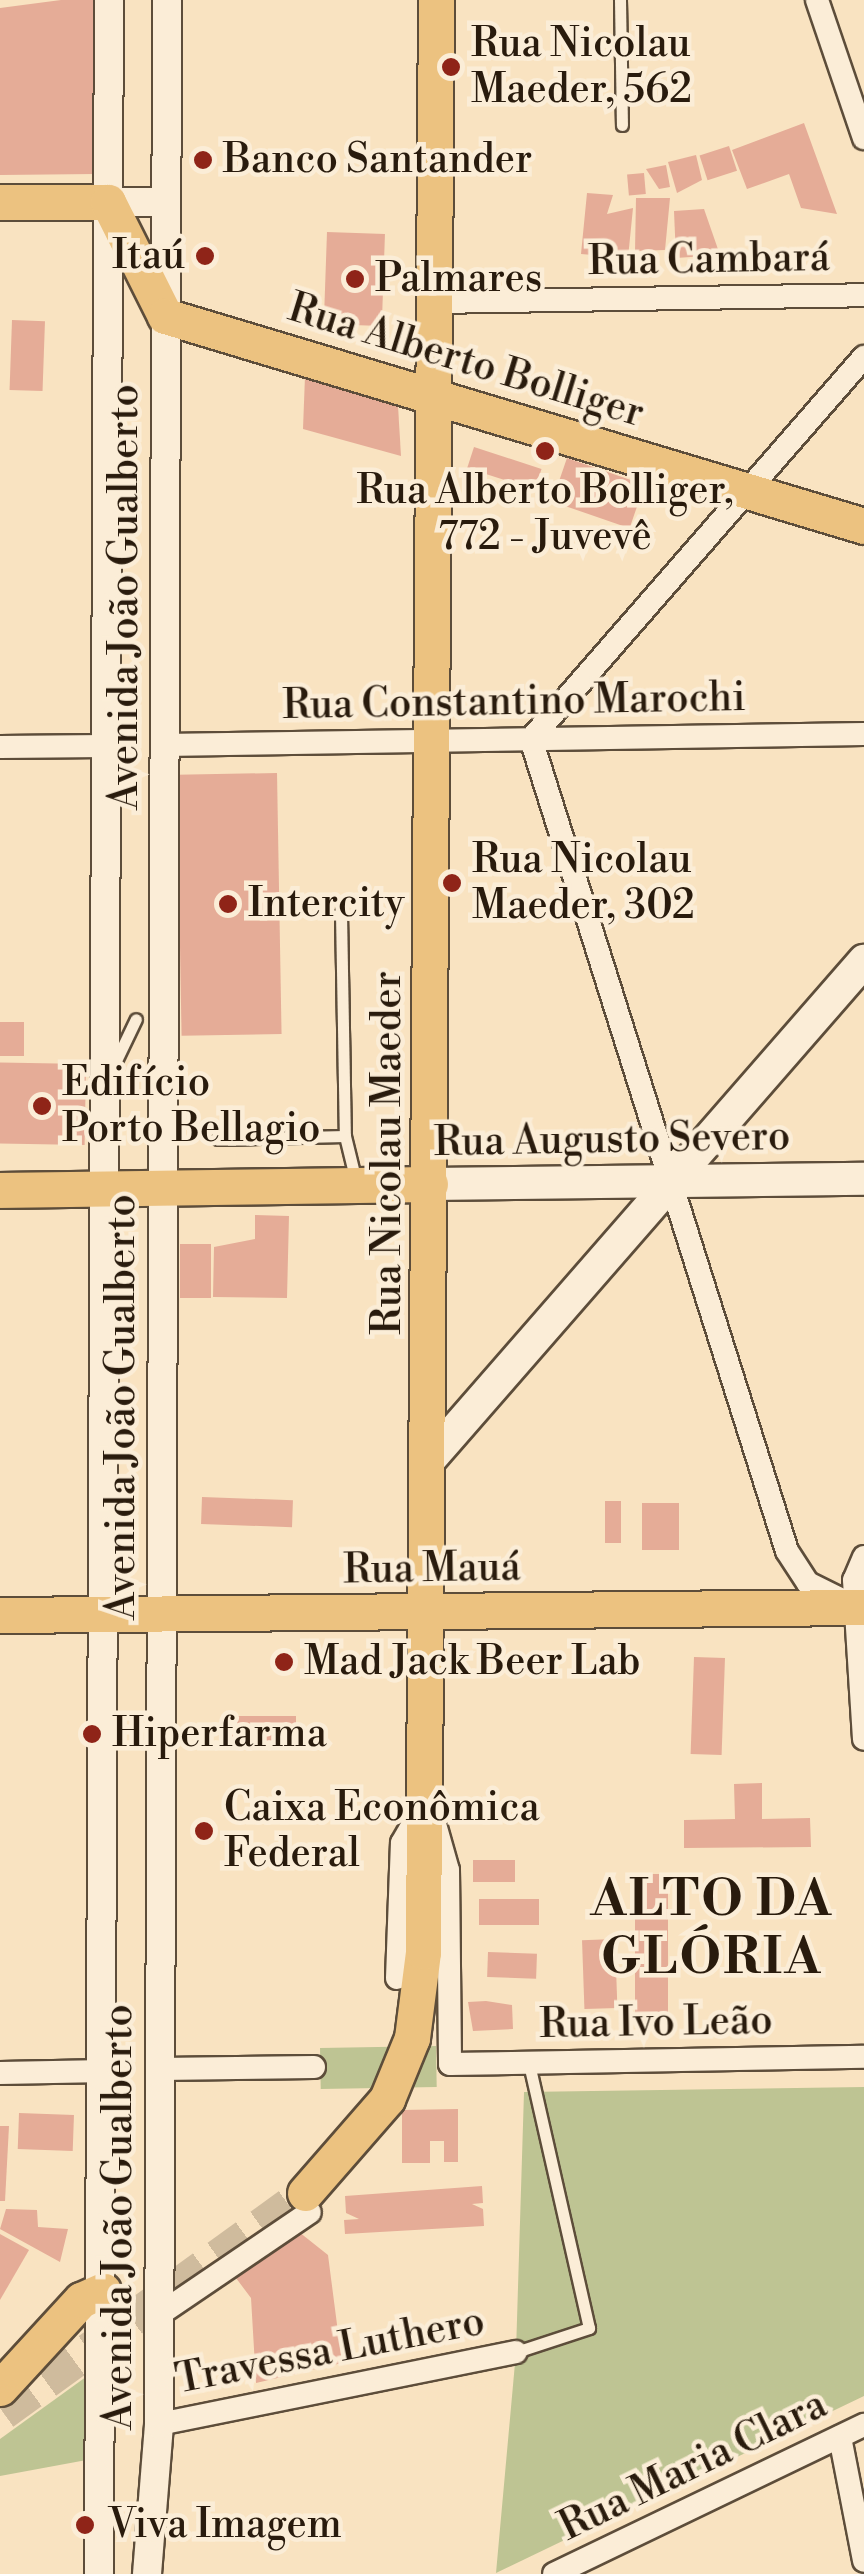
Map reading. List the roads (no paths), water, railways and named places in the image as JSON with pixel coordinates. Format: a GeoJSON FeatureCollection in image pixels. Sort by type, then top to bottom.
{"type":"FeatureCollection","features":[{"type":"Feature","properties":{"kind":"main road","name":"Rua Nicolau Maeder"},"geometry":{"type":"LineString","coordinates":[[308,2203],[371,2124],[403,2065],[421,1986],[430,1459],[436,0]]}},
{"type":"Feature","properties":{"kind":"main road"},"geometry":{"type":"LineString","coordinates":[[0,202],[108,202],[165,316]]}},
{"type":"Feature","properties":{"kind":"main road","name":"Rua Alberto Bolliger"},"geometry":{"type":"LineString","coordinates":[[165,316],[864,526]]}},
{"type":"Feature","properties":{"kind":"main road"},"geometry":{"type":"LineString","coordinates":[[430,1459],[864,961]]}},
{"type":"Feature","properties":{"kind":"main road","name":"Rua Augusto Severo"},"geometry":{"type":"LineString","coordinates":[[0,1190],[864,1179]]}},
{"type":"Feature","properties":{"kind":"main road","name":"Rua Mauá"},"geometry":{"type":"LineString","coordinates":[[0,1616],[863,1607]]}},
{"type":"Feature","properties":{"kind":"main road"},"geometry":{"type":"LineString","coordinates":[[1,2405],[81,2300],[103,2290]]}},
{"type":"Feature","properties":{"kind":"street","name":"Avenida João Gualberto"},"geometry":{"type":"LineString","coordinates":[[99,2574],[106,2071],[102,1614],[109,0]]}},
{"type":"Feature","properties":{"kind":"street","name":"Avenida João Gualberto"},"geometry":{"type":"LineString","coordinates":[[147,2574],[159,2424],[160,2314],[167,0]]}},
{"type":"Feature","properties":{"kind":"street"},"geometry":{"type":"LineString","coordinates":[[818,0],[864,138]]}},
{"type":"Feature","properties":{"kind":"street"},"geometry":{"type":"LineString","coordinates":[[108,202],[166,202]]}},
{"type":"Feature","properties":{"kind":"street","name":"Rua Cambará"},"geometry":{"type":"LineString","coordinates":[[434,302],[864,295]]}},
{"type":"Feature","properties":{"kind":"street"},"geometry":{"type":"LineString","coordinates":[[863,1607],[808,1583],[787,1551],[531,739],[864,357]]}},
{"type":"Feature","properties":{"kind":"street","name":"Rua Constantino Marochi"},"geometry":{"type":"LineString","coordinates":[[164,745],[864,734]]}},
{"type":"Feature","properties":{"kind":"street"},"geometry":{"type":"LineString","coordinates":[[0,747],[105,746]]}},
{"type":"Feature","properties":{"kind":"street"},"geometry":{"type":"LineString","coordinates":[[864,1557],[854,1580],[863,1607],[864,1738]]}},
{"type":"Feature","properties":{"kind":"street"},"geometry":{"type":"LineString","coordinates":[[397,1978],[402,1843],[427,1802]]}},
{"type":"Feature","properties":{"kind":"street","name":"Rua Ivo Leão"},"geometry":{"type":"LineString","coordinates":[[427,1802],[448,1870],[450,2064],[864,2057]]}},
{"type":"Feature","properties":{"kind":"street"},"geometry":{"type":"LineString","coordinates":[[160,2069],[314,2066]]}},
{"type":"Feature","properties":{"kind":"street"},"geometry":{"type":"LineString","coordinates":[[0,2073],[106,2071]]}},
{"type":"Feature","properties":{"kind":"street"},"geometry":{"type":"LineString","coordinates":[[160,2314],[308,2203]]}},
{"type":"Feature","properties":{"kind":"street","name":"Travessa Luthero"},"geometry":{"type":"LineString","coordinates":[[159,2424],[516,2352]]}},
{"type":"Feature","properties":{"kind":"street","name":"Rua Maria Clara"},"geometry":{"type":"LineString","coordinates":[[554,2574],[864,2425]]}},
{"type":"Feature","properties":{"kind":"street"},"geometry":{"type":"LineString","coordinates":[[840,2437],[864,2561]]}},
{"type":"Feature","properties":{"kind":"lane"},"geometry":{"type":"LineString","coordinates":[[620,0],[622,125]]}},
{"type":"Feature","properties":{"kind":"lane"},"geometry":{"type":"LineString","coordinates":[[341,913],[345,1136],[356,1185]]}},
{"type":"Feature","properties":{"kind":"lane"},"geometry":{"type":"LineString","coordinates":[[104,1087],[136,1019]]}},
{"type":"Feature","properties":{"kind":"lane"},"geometry":{"type":"LineString","coordinates":[[218,1138],[345,1136]]}},
{"type":"Feature","properties":{"kind":"lane"},"geometry":{"type":"LineString","coordinates":[[516,2352],[589,2328],[529,2062]]}},
{"type":"Feature","properties":{"kind":"tunnel"},"geometry":{"type":"LineString","coordinates":[[3,2412],[305,2193]]}},
{"type":"Feature","properties":{"kind":"place","name":"Rua Nicolau Maeder, 562"},"geometry":{"type":"Point","coordinates":[451,67]}},
{"type":"Feature","properties":{"kind":"place","name":"Banco Santander"},"geometry":{"type":"Point","coordinates":[203,160]}},
{"type":"Feature","properties":{"kind":"place","name":"Itaú"},"geometry":{"type":"Point","coordinates":[205,256]}},
{"type":"Feature","properties":{"kind":"place","name":"Palmares"},"geometry":{"type":"Point","coordinates":[355,279]}},
{"type":"Feature","properties":{"kind":"place","name":"Rua Alberto Bolliger, 772 - Juvevê"},"geometry":{"type":"Point","coordinates":[545,451]}},
{"type":"Feature","properties":{"kind":"place","name":"Rua Nicolau Maeder, 302"},"geometry":{"type":"Point","coordinates":[452,883]}},
{"type":"Feature","properties":{"kind":"place","name":"Intercity"},"geometry":{"type":"Point","coordinates":[228,904]}},
{"type":"Feature","properties":{"kind":"place","name":"Edifício Porto Bellagio"},"geometry":{"type":"Point","coordinates":[42,1106]}},
{"type":"Feature","properties":{"kind":"place","name":"Mad Jack Beer Lab"},"geometry":{"type":"Point","coordinates":[284,1662]}},
{"type":"Feature","properties":{"kind":"place","name":"Hiperfarma"},"geometry":{"type":"Point","coordinates":[92,1734]}},
{"type":"Feature","properties":{"kind":"place","name":"Caixa Econômica Federal"},"geometry":{"type":"Point","coordinates":[204,1831]}},
{"type":"Feature","properties":{"kind":"place","name":"Viva Imagem"},"geometry":{"type":"Point","coordinates":[85,2525]}},
{"type":"Feature","properties":{"kind":"district","name":"ALTO DA GLÓRIA"},"geometry":{"type":"Point","coordinates":[712,1929]}}]}
